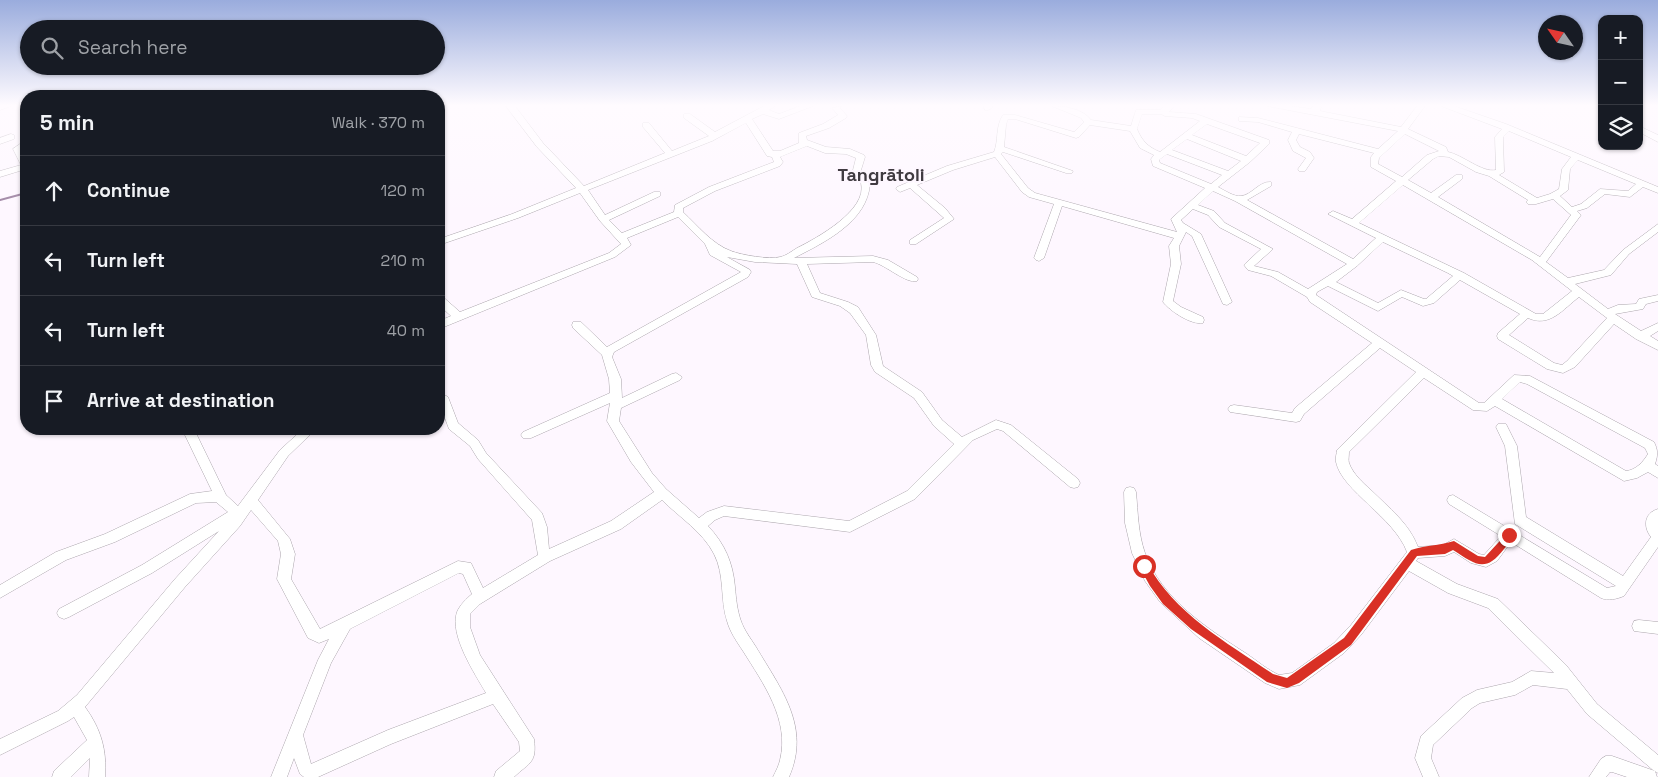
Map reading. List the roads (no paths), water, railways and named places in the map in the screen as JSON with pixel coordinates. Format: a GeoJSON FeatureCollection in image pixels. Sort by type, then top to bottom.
{"type":"FeatureCollection","features":[{"type":"Feature","properties":{"kind":"street"},"geometry":{"type":"LineString","coordinates":[[445,323],[619,252],[624,248],[626,243],[603,219],[582,189],[538,142]]}},
{"type":"Feature","properties":{"kind":"street"},"geometry":{"type":"LineString","coordinates":[[661,142],[670,154]]}},
{"type":"Feature","properties":{"kind":"street"},"geometry":{"type":"LineString","coordinates":[[445,240],[515,216],[699,142]]}},
{"type":"Feature","properties":{"kind":"street"},"geometry":{"type":"LineString","coordinates":[[762,142],[770,154],[775,155],[802,144],[811,144],[825,150],[844,151],[861,157],[857,170],[866,182],[866,189],[859,205],[845,223],[825,237],[784,259]]}},
{"type":"Feature","properties":{"kind":"street"},"geometry":{"type":"LineString","coordinates":[[999,142],[998,151],[1028,193],[1179,236]]}},
{"type":"Feature","properties":{"kind":"street"},"geometry":{"type":"LineString","coordinates":[[1138,142],[1143,149],[1163,153],[1229,174]]}},
{"type":"Feature","properties":{"kind":"street"},"geometry":{"type":"LineString","coordinates":[[1178,142],[1155,159],[1160,167],[1238,199],[1354,264]]}},
{"type":"Feature","properties":{"kind":"street"},"geometry":{"type":"LineString","coordinates":[[1203,142],[1247,160]]}},
{"type":"Feature","properties":{"kind":"street"},"geometry":{"type":"LineString","coordinates":[[1199,320],[1177,310],[1168,302],[1176,264],[1174,246],[1182,231],[1176,220],[1266,142]]}},
{"type":"Feature","properties":{"kind":"street"},"geometry":{"type":"LineString","coordinates":[[1293,142],[1295,147],[1310,158],[1302,169]]}},
{"type":"Feature","properties":{"kind":"street"},"geometry":{"type":"LineString","coordinates":[[1341,142],[1379,152]]}},
{"type":"Feature","properties":{"kind":"street"},"geometry":{"type":"LineString","coordinates":[[1390,142],[1373,159],[1374,165],[1541,262],[1610,316],[1658,346]]}},
{"type":"Feature","properties":{"kind":"street"},"geometry":{"type":"LineString","coordinates":[[1429,142],[1478,170],[1492,174],[1533,202],[1563,190],[1566,169],[1577,156]]}},
{"type":"Feature","properties":{"kind":"street"},"geometry":{"type":"LineString","coordinates":[[1492,174],[1501,169],[1499,142]]}},
{"type":"Feature","properties":{"kind":"street"},"geometry":{"type":"LineString","coordinates":[[1543,142],[1658,190]]}},
{"type":"Feature","properties":{"kind":"street"},"geometry":{"type":"LineString","coordinates":[[900,189],[950,168],[998,151],[1069,171]]}},
{"type":"Feature","properties":{"kind":"street"},"geometry":{"type":"LineString","coordinates":[[1353,223],[1403,182],[1430,156],[1444,152]]}},
{"type":"Feature","properties":{"kind":"street"},"geometry":{"type":"LineString","coordinates":[[775,155],[779,163],[712,189],[678,207],[679,213],[710,243],[728,254],[764,260],[879,260],[913,279]]}},
{"type":"Feature","properties":{"kind":"street"},"geometry":{"type":"LineString","coordinates":[[0,174],[20,164]]}},
{"type":"Feature","properties":{"kind":"street"},"geometry":{"type":"LineString","coordinates":[[1432,198],[1459,177]]}},
{"type":"Feature","properties":{"kind":"street"},"geometry":{"type":"LineString","coordinates":[[911,184],[942,210],[949,219],[913,242]]}},
{"type":"Feature","properties":{"kind":"street"},"geometry":{"type":"LineString","coordinates":[[1238,199],[1246,198],[1268,184]]}},
{"type":"Feature","properties":{"kind":"street"},"geometry":{"type":"LineString","coordinates":[[1572,210],[1584,206],[1603,191],[1630,194],[1643,184]]}},
{"type":"Feature","properties":{"kind":"street"},"geometry":{"type":"LineString","coordinates":[[603,219],[656,194]]}},
{"type":"Feature","properties":{"kind":"street"},"geometry":{"type":"LineString","coordinates":[[1541,262],[1576,218],[1572,210],[1554,195]]}},
{"type":"Feature","properties":{"kind":"street"},"geometry":{"type":"LineString","coordinates":[[1039,258],[1059,202]]}},
{"type":"Feature","properties":{"kind":"street"},"geometry":{"type":"LineString","coordinates":[[1191,206],[1218,218],[1222,225],[1268,249],[1273,255],[1269,271]]}},
{"type":"Feature","properties":{"kind":"street"},"geometry":{"type":"LineString","coordinates":[[621,237],[679,213]]}},
{"type":"Feature","properties":{"kind":"street"},"geometry":{"type":"LineString","coordinates":[[1333,214],[1460,275],[1528,313],[1545,318],[1579,291]]}},
{"type":"Feature","properties":{"kind":"street"},"geometry":{"type":"LineString","coordinates":[[1180,225],[1196,234],[1227,302]]}},
{"type":"Feature","properties":{"kind":"street"},"geometry":{"type":"LineString","coordinates":[[1567,282],[1607,273],[1624,253],[1658,227]]}},
{"type":"Feature","properties":{"kind":"street"},"geometry":{"type":"LineString","coordinates":[[1311,295],[1312,290],[1328,282],[1354,264],[1383,237]]}},
{"type":"Feature","properties":{"kind":"street"},"geometry":{"type":"LineString","coordinates":[[607,353],[617,344],[744,275],[746,272],[743,269],[713,252],[710,243]]}},
{"type":"Feature","properties":{"kind":"street"},"geometry":{"type":"LineString","coordinates":[[1268,249],[1249,265],[1255,271],[1269,271],[1311,295],[1314,300],[1476,407],[1483,409],[1513,381],[1525,377],[1650,445],[1654,454],[1648,464],[1633,475],[1624,476],[1494,400]]}},
{"type":"Feature","properties":{"kind":"street"},"geometry":{"type":"LineString","coordinates":[[800,260],[816,295],[850,306],[867,326],[871,335],[876,365],[879,369],[918,395],[938,423],[962,444]]}},
{"type":"Feature","properties":{"kind":"street"},"geometry":{"type":"LineString","coordinates":[[1328,282],[1378,307],[1401,293],[1420,302],[1427,303],[1460,275]]}},
{"type":"Feature","properties":{"kind":"street"},"geometry":{"type":"LineString","coordinates":[[1528,313],[1502,336],[1551,366],[1563,368],[1571,364],[1610,316],[1618,309],[1640,307],[1643,301],[1658,298]]}},
{"type":"Feature","properties":{"kind":"street"},"geometry":{"type":"LineString","coordinates":[[445,304],[459,317]]}},
{"type":"Feature","properties":{"kind":"street"},"geometry":{"type":"LineString","coordinates":[[577,325],[607,353],[615,379],[613,421],[645,475],[699,526],[714,542],[724,558],[734,621],[771,684],[782,708],[792,749],[789,762],[781,777]]}},
{"type":"Feature","properties":{"kind":"street"},"geometry":{"type":"LineString","coordinates":[[1640,336],[1658,327]]}},
{"type":"Feature","properties":{"kind":"street"},"geometry":{"type":"LineString","coordinates":[[1234,409],[1296,418],[1299,411],[1379,343]]}},
{"type":"Feature","properties":{"kind":"street"},"geometry":{"type":"LineString","coordinates":[[1423,372],[1343,450],[1340,457],[1342,465],[1360,488],[1385,510],[1409,536],[1411,558],[1453,589],[1493,604],[1561,670],[1597,714],[1658,765]]}},
{"type":"Feature","properties":{"kind":"street"},"geometry":{"type":"LineString","coordinates":[[527,435],[676,378]]}},
{"type":"Feature","properties":{"kind":"street"},"geometry":{"type":"LineString","coordinates":[[445,403],[453,426],[478,446],[479,452],[538,518],[540,524],[540,543],[545,557]]}},
{"type":"Feature","properties":{"kind":"street"},"geometry":{"type":"LineString","coordinates":[[699,526],[711,516],[724,511],[823,522],[842,528],[850,527],[911,495],[962,444],[987,426],[1002,425],[1074,483]]}},
{"type":"Feature","properties":{"kind":"street"},"geometry":{"type":"LineString","coordinates":[[1502,427],[1511,446],[1520,520],[1624,584]]}},
{"type":"Feature","properties":{"kind":"street"},"geometry":{"type":"LineString","coordinates":[[193,435],[220,497]]}},
{"type":"Feature","properties":{"kind":"street"},"geometry":{"type":"LineString","coordinates":[[0,747],[48,725],[75,706],[244,507],[284,453],[304,435]]}},
{"type":"Feature","properties":{"kind":"street"},"geometry":{"type":"LineString","coordinates":[[1648,464],[1658,473]]}},
{"type":"Feature","properties":{"kind":"street"},"geometry":{"type":"LineString","coordinates":[[1130,492],[1132,528],[1136,543],[1144,566],[1162,595],[1194,626],[1279,682],[1295,680],[1347,641],[1411,558],[1425,550],[1445,550],[1454,545],[1476,560],[1486,561],[1492,557],[1509,535]]}},
{"type":"Feature","properties":{"kind":"street"},"geometry":{"type":"LineString","coordinates":[[502,777],[528,754],[529,746],[486,681],[463,630],[462,616],[466,609],[480,597],[545,557],[616,525],[662,493]]}},
{"type":"Feature","properties":{"kind":"street"},"geometry":{"type":"LineString","coordinates":[[0,592],[61,556],[110,538],[174,506],[208,495],[220,497],[229,503],[244,507],[284,539],[288,554],[284,580],[313,632],[319,636],[329,633],[458,567],[466,567],[480,597]]}},
{"type":"Feature","properties":{"kind":"street"},"geometry":{"type":"LineString","coordinates":[[1453,500],[1598,590],[1613,595],[1619,592],[1658,537],[1651,528],[1651,523],[1658,514]]}},
{"type":"Feature","properties":{"kind":"street"},"geometry":{"type":"LineString","coordinates":[[64,613],[163,560],[244,507]]}},
{"type":"Feature","properties":{"kind":"street"},"geometry":{"type":"LineString","coordinates":[[279,777],[325,660],[346,624]]}},
{"type":"Feature","properties":{"kind":"street"},"geometry":{"type":"LineString","coordinates":[[1640,626],[1658,628]]}},
{"type":"Feature","properties":{"kind":"street"},"geometry":{"type":"LineString","coordinates":[[1431,777],[1423,758],[1426,741],[1466,703],[1477,697],[1515,688],[1531,678],[1571,682]]}},
{"type":"Feature","properties":{"kind":"street"},"geometry":{"type":"LineString","coordinates":[[296,736],[305,769],[310,772],[388,738],[496,696]]}},
{"type":"Feature","properties":{"kind":"street"},"geometry":{"type":"LineString","coordinates":[[75,706],[87,721],[96,742],[97,777]]}},
{"type":"Feature","properties":{"kind":"street"},"geometry":{"type":"LineString","coordinates":[[60,777],[96,742]]}},
{"type":"Feature","properties":{"kind":"street"},"geometry":{"type":"LineString","coordinates":[[1597,777],[1606,764],[1612,764],[1649,777]]}},
{"type":"Feature","properties":{"kind":"waterway"},"geometry":{"type":"LineString","coordinates":[[0,200],[20,195]]}},
{"type":"Feature","properties":{"kind":"district","name":"Tangrātoli"},"geometry":{"type":"Point","coordinates":[881,175]}}]}
